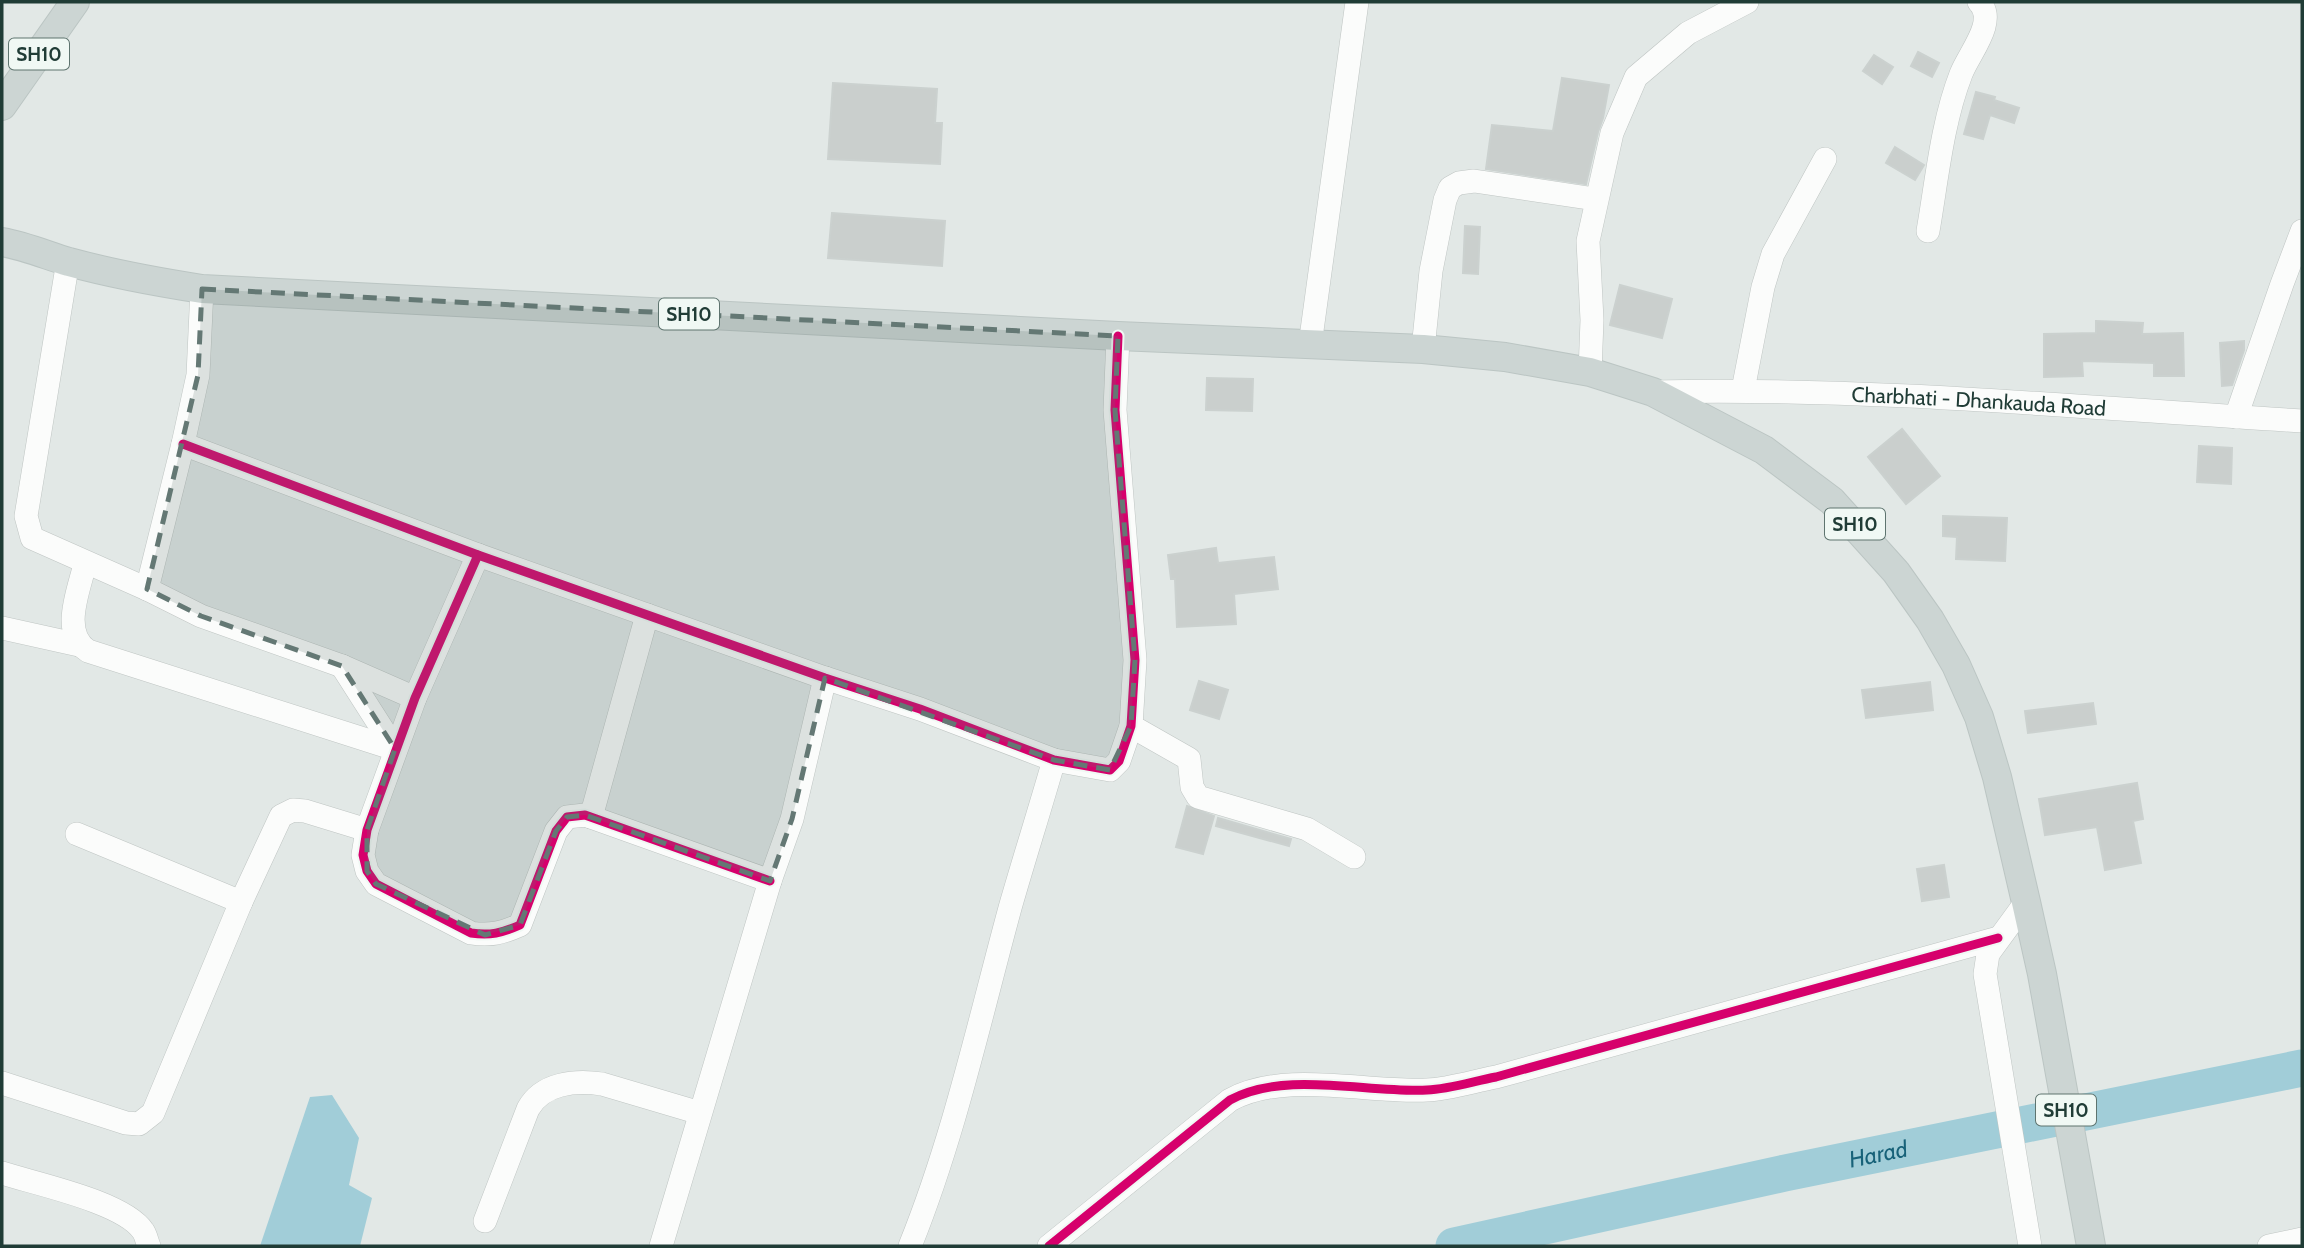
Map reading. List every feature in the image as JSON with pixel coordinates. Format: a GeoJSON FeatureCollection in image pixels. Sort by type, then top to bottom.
{"type":"FeatureCollection","features":[{"type":"Feature","properties":{"kind":"main road","name":"SH10"},"geometry":{"type":"LineString","coordinates":[[2,106],[75,2]]}},
{"type":"Feature","properties":{"kind":"main road"},"geometry":{"type":"LineString","coordinates":[[2,229],[13,244]]}},
{"type":"Feature","properties":{"kind":"main road","name":"SH10"},"geometry":{"type":"LineString","coordinates":[[13,244],[139,279],[202,289],[1414,349],[1505,357],[1590,372],[1653,392],[1764,450],[1832,501],[1896,572],[1950,653],[1979,718],[1997,777],[2042,974],[2091,1246]]}},
{"type":"Feature","properties":{"kind":"street"},"geometry":{"type":"LineString","coordinates":[[1310,345],[1357,2]]}},
{"type":"Feature","properties":{"kind":"street"},"geometry":{"type":"LineString","coordinates":[[1928,231],[1951,100],[1987,19],[1985,8],[1979,2]]}},
{"type":"Feature","properties":{"kind":"street"},"geometry":{"type":"LineString","coordinates":[[1590,372],[1592,320],[1588,241],[1595,199],[1612,133],[1636,78],[1688,33],[1742,3]]}},
{"type":"Feature","properties":{"kind":"street"},"geometry":{"type":"LineString","coordinates":[[1743,390],[1763,287],[1773,254],[1825,159]]}},
{"type":"Feature","properties":{"kind":"street"},"geometry":{"type":"LineString","coordinates":[[1414,349],[1445,200],[1450,188],[1459,183],[1474,181],[1595,199]]}},
{"type":"Feature","properties":{"kind":"street"},"geometry":{"type":"LineString","coordinates":[[2236,417],[2302,231]]}},
{"type":"Feature","properties":{"kind":"street"},"geometry":{"type":"LineString","coordinates":[[68,261],[26,516],[32,538],[201,616],[342,666],[415,698]]}},
{"type":"Feature","properties":{"kind":"street"},"geometry":{"type":"LineString","coordinates":[[147,589],[198,375],[202,289]]}},
{"type":"Feature","properties":{"kind":"street"},"geometry":{"type":"LineString","coordinates":[[183,444],[478,555],[920,709],[1054,760],[1110,770],[1119,761],[1131,726],[1135,660],[1115,410],[1118,336]]}},
{"type":"Feature","properties":{"kind":"street","name":"Charbhati - Dhankauda Road"},"geometry":{"type":"LineString","coordinates":[[1653,392],[1743,390],[2004,402],[2302,421]]}},
{"type":"Feature","properties":{"kind":"street"},"geometry":{"type":"LineString","coordinates":[[478,555],[415,698],[368,830],[363,855],[367,871],[376,884],[471,933],[502,934],[520,925],[556,831],[567,817],[585,815],[770,881]]}},
{"type":"Feature","properties":{"kind":"street"},"geometry":{"type":"LineString","coordinates":[[79,645],[74,631],[74,611],[85,564]]}},
{"type":"Feature","properties":{"kind":"street"},"geometry":{"type":"LineString","coordinates":[[591,817],[646,615]]}},
{"type":"Feature","properties":{"kind":"street"},"geometry":{"type":"LineString","coordinates":[[2,628],[79,645],[395,749]]}},
{"type":"Feature","properties":{"kind":"street"},"geometry":{"type":"LineString","coordinates":[[342,666],[395,749]]}},
{"type":"Feature","properties":{"kind":"street"},"geometry":{"type":"LineString","coordinates":[[664,1244],[700,1113],[770,881],[792,819],[825,678]]}},
{"type":"Feature","properties":{"kind":"street"},"geometry":{"type":"LineString","coordinates":[[1131,726],[1189,759],[1192,787],[1198,797],[1307,828],[1354,857]]}},
{"type":"Feature","properties":{"kind":"street"},"geometry":{"type":"LineString","coordinates":[[911,1246],[932,1192],[1054,760]]}},
{"type":"Feature","properties":{"kind":"street"},"geometry":{"type":"LineString","coordinates":[[2,1083],[126,1123],[139,1124],[153,1113],[241,902],[281,817],[293,810],[368,830]]}},
{"type":"Feature","properties":{"kind":"street"},"geometry":{"type":"LineString","coordinates":[[76,834],[241,902]]}},
{"type":"Feature","properties":{"kind":"street"},"geometry":{"type":"LineString","coordinates":[[2026,902],[1998,938],[1989,954],[1985,974],[2030,1246]]}},
{"type":"Feature","properties":{"kind":"street"},"geometry":{"type":"LineString","coordinates":[[1049,1246],[1230,1100],[1245,1091],[1266,1086],[1429,1090],[1496,1077],[1998,938]]}},
{"type":"Feature","properties":{"kind":"street"},"geometry":{"type":"LineString","coordinates":[[485,1221],[527,1109],[534,1097],[548,1089],[586,1082],[602,1084],[700,1113]]}},
{"type":"Feature","properties":{"kind":"street"},"geometry":{"type":"LineString","coordinates":[[2,1173],[78,1195],[119,1212],[130,1218],[143,1231],[149,1246]]}},
{"type":"Feature","properties":{"kind":"street"},"geometry":{"type":"LineString","coordinates":[[2269,1246],[2302,1239]]}},
{"type":"Feature","properties":{"kind":"highlighted area"},"geometry":{"type":"Polygon","coordinates":[[[202,289],[1118,336],[1115,410],[1135,660],[1131,726],[1110,770],[1054,760],[825,678],[792,819],[770,881],[585,815],[567,817],[556,831],[520,925],[485,935],[376,884],[367,871],[367,830],[395,749],[342,666],[201,616],[147,589],[198,375],[202,289]]]}},
{"type":"Feature","properties":{"kind":"water"},"geometry":{"type":"Polygon","coordinates":[[[332,1095],[359,1138],[349,1185],[372,1198],[360,1246],[260,1246],[310,1097],[332,1095]]]}},
{"type":"Feature","properties":{"kind":"building"},"geometry":{"type":"Polygon","coordinates":[[[1918,52],[1939,63],[1932,77],[1911,66],[1918,52]]]}},
{"type":"Feature","properties":{"kind":"building"},"geometry":{"type":"Polygon","coordinates":[[[1874,55],[1893,67],[1882,84],[1863,71],[1874,55]]]}},
{"type":"Feature","properties":{"kind":"building"},"geometry":{"type":"Polygon","coordinates":[[[1562,78],[1609,85],[1586,184],[1486,169],[1492,125],[1553,131],[1562,78]]]}},
{"type":"Feature","properties":{"kind":"building"},"geometry":{"type":"Polygon","coordinates":[[[833,83],[937,89],[935,123],[942,123],[940,164],[828,159],[833,83]]]}},
{"type":"Feature","properties":{"kind":"building"},"geometry":{"type":"Polygon","coordinates":[[[1976,92],[2019,108],[2014,123],[1990,115],[1983,139],[1964,134],[1976,92]]]}},
{"type":"Feature","properties":{"kind":"building"},"geometry":{"type":"Polygon","coordinates":[[[1895,147],[1924,165],[1915,180],[1886,163],[1895,147]]]}},
{"type":"Feature","properties":{"kind":"building"},"geometry":{"type":"Polygon","coordinates":[[[832,213],[945,221],[942,266],[828,258],[832,213]]]}},
{"type":"Feature","properties":{"kind":"building"},"geometry":{"type":"Polygon","coordinates":[[[1465,226],[1480,227],[1478,274],[1463,273],[1465,226]]]}},
{"type":"Feature","properties":{"kind":"building"},"geometry":{"type":"Polygon","coordinates":[[[1620,285],[1672,299],[1662,338],[1610,325],[1620,285]]]}},
{"type":"Feature","properties":{"kind":"building"},"geometry":{"type":"Polygon","coordinates":[[[2096,321],[2143,323],[2142,334],[2183,333],[2184,376],[2154,376],[2154,363],[2082,361],[2083,376],[2044,377],[2044,334],[2096,333],[2096,321]]]}},
{"type":"Feature","properties":{"kind":"building"},"geometry":{"type":"Polygon","coordinates":[[[2244,341],[2244,350],[2232,385],[2222,386],[2220,343],[2244,341]]]}},
{"type":"Feature","properties":{"kind":"building"},"geometry":{"type":"Polygon","coordinates":[[[1207,378],[1253,379],[1252,411],[1206,410],[1207,378]]]}},
{"type":"Feature","properties":{"kind":"building"},"geometry":{"type":"Polygon","coordinates":[[[1902,429],[1940,476],[1906,504],[1868,457],[1902,429]]]}},
{"type":"Feature","properties":{"kind":"building"},"geometry":{"type":"Polygon","coordinates":[[[2199,446],[2232,448],[2231,484],[2197,482],[2199,446]]]}},
{"type":"Feature","properties":{"kind":"building"},"geometry":{"type":"Polygon","coordinates":[[[1943,516],[2007,518],[2005,561],[1956,559],[1957,537],[1943,536],[1943,516]]]}},
{"type":"Feature","properties":{"kind":"building"},"geometry":{"type":"Polygon","coordinates":[[[1216,548],[1218,563],[1274,557],[1278,589],[1234,594],[1236,624],[1177,627],[1175,579],[1171,579],[1168,555],[1216,548]]]}},
{"type":"Feature","properties":{"kind":"building"},"geometry":{"type":"Polygon","coordinates":[[[1199,681],[1228,690],[1219,719],[1190,710],[1199,681]]]}},
{"type":"Feature","properties":{"kind":"building"},"geometry":{"type":"Polygon","coordinates":[[[1930,682],[1933,710],[1866,718],[1862,690],[1930,682]]]}},
{"type":"Feature","properties":{"kind":"building"},"geometry":{"type":"Polygon","coordinates":[[[2093,703],[2096,724],[2028,733],[2025,711],[2093,703]]]}},
{"type":"Feature","properties":{"kind":"building"},"geometry":{"type":"Polygon","coordinates":[[[2137,783],[2143,819],[2133,821],[2141,863],[2105,870],[2097,827],[2045,835],[2039,799],[2137,783]]]}},
{"type":"Feature","properties":{"kind":"building"},"geometry":{"type":"Polygon","coordinates":[[[1187,806],[1214,816],[1203,854],[1176,847],[1187,806]]]}},
{"type":"Feature","properties":{"kind":"building"},"geometry":{"type":"Polygon","coordinates":[[[1218,818],[1291,839],[1289,846],[1216,826],[1218,818]]]}},
{"type":"Feature","properties":{"kind":"building"},"geometry":{"type":"Polygon","coordinates":[[[1944,865],[1949,897],[1922,901],[1917,869],[1944,865]]]}},
{"type":"Feature","properties":{"kind":"waterway","name":"Harad"},"geometry":{"type":"LineString","coordinates":[[1454,1246],[1785,1173],[2302,1068]]}},
{"type":"Feature","properties":{"kind":"cycle path"},"geometry":{"type":"LineString","coordinates":[[183,444],[478,555],[920,709],[1054,760],[1110,770],[1119,761],[1131,726],[1135,660],[1115,410],[1118,336]]}},
{"type":"Feature","properties":{"kind":"cycle path"},"geometry":{"type":"LineString","coordinates":[[478,555],[415,698],[367,830],[363,855],[367,871],[376,884],[471,933],[490,934],[507,930],[520,925],[556,831],[567,817],[585,815],[770,881]]}},
{"type":"Feature","properties":{"kind":"cycle path"},"geometry":{"type":"LineString","coordinates":[[1049,1246],[1230,1100],[1252,1091],[1300,1084],[1403,1090],[1453,1087],[1998,938]]}}]}
